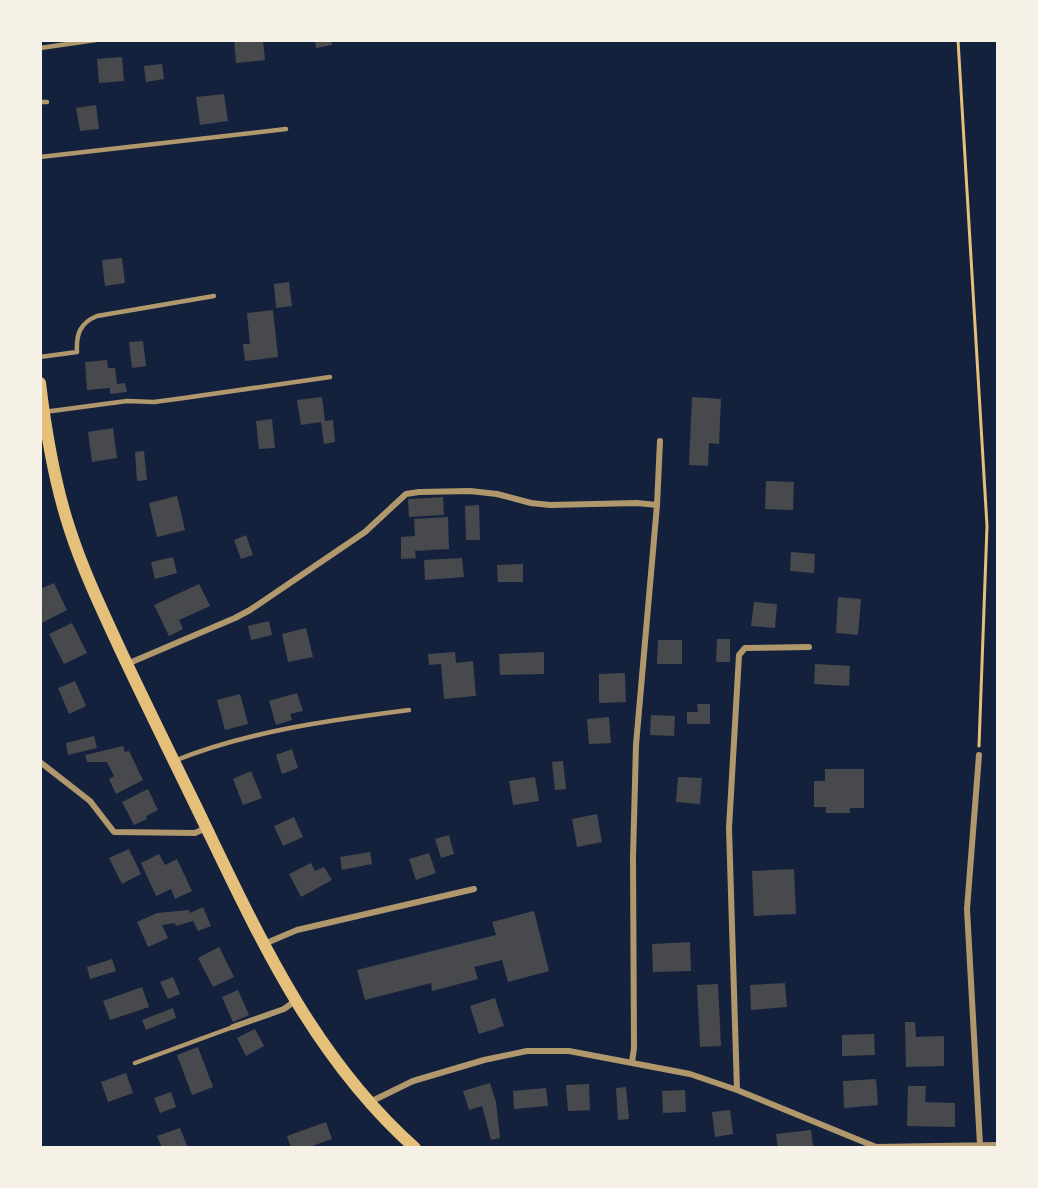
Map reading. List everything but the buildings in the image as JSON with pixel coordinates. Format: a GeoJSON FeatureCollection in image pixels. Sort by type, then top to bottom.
{"type":"FeatureCollection","features":[{"type":"Feature","properties":{"kind":"main road"},"geometry":{"type":"LineString","coordinates":[[40,383],[52,464],[70,529],[91,586],[174,761],[264,944],[295,1001],[334,1060],[411,1146]]}},
{"type":"Feature","properties":{"kind":"street"},"geometry":{"type":"LineString","coordinates":[[632,1062],[634,1048],[635,765],[641,667],[657,505],[660,441]]}},
{"type":"Feature","properties":{"kind":"street"},"geometry":{"type":"LineString","coordinates":[[127,664],[250,610],[365,532],[406,494],[470,491],[550,505],[637,503],[657,505]]}},
{"type":"Feature","properties":{"kind":"street"},"geometry":{"type":"LineString","coordinates":[[737,1090],[729,828],[739,655],[745,648],[808,647]]}},
{"type":"Feature","properties":{"kind":"street"},"geometry":{"type":"LineString","coordinates":[[979,755],[967,909],[980,1144]]}},
{"type":"Feature","properties":{"kind":"street"},"geometry":{"type":"LineString","coordinates":[[40,762],[90,801],[114,832],[195,833],[207,828]]}},
{"type":"Feature","properties":{"kind":"street"},"geometry":{"type":"LineString","coordinates":[[264,944],[297,930],[474,889]]}},
{"type":"Feature","properties":{"kind":"street"},"geometry":{"type":"LineString","coordinates":[[233,1027],[284,1009],[295,1001]]}},
{"type":"Feature","properties":{"kind":"street"},"geometry":{"type":"LineString","coordinates":[[370,1102],[412,1081],[484,1060],[527,1051],[569,1051],[690,1074],[737,1090],[876,1148],[998,1145]]}},
{"type":"Feature","properties":{"kind":"lane"},"geometry":{"type":"LineString","coordinates":[[40,48],[96,40]]}},
{"type":"Feature","properties":{"kind":"lane"},"geometry":{"type":"LineString","coordinates":[[40,102],[47,102]]}},
{"type":"Feature","properties":{"kind":"lane"},"geometry":{"type":"LineString","coordinates":[[40,157],[286,129]]}},
{"type":"Feature","properties":{"kind":"lane"},"geometry":{"type":"LineString","coordinates":[[40,357],[77,352],[76,340],[81,326],[98,316],[214,296]]}},
{"type":"Feature","properties":{"kind":"lane"},"geometry":{"type":"LineString","coordinates":[[44,412],[127,401],[154,402],[330,376]]}},
{"type":"Feature","properties":{"kind":"lane"},"geometry":{"type":"LineString","coordinates":[[174,761],[200,750],[261,735],[315,724],[409,710]]}},
{"type":"Feature","properties":{"kind":"lane"},"geometry":{"type":"LineString","coordinates":[[135,1063],[233,1027]]}},
{"type":"Feature","properties":{"kind":"path"},"geometry":{"type":"LineString","coordinates":[[958,40],[987,526],[979,755]]}}]}
